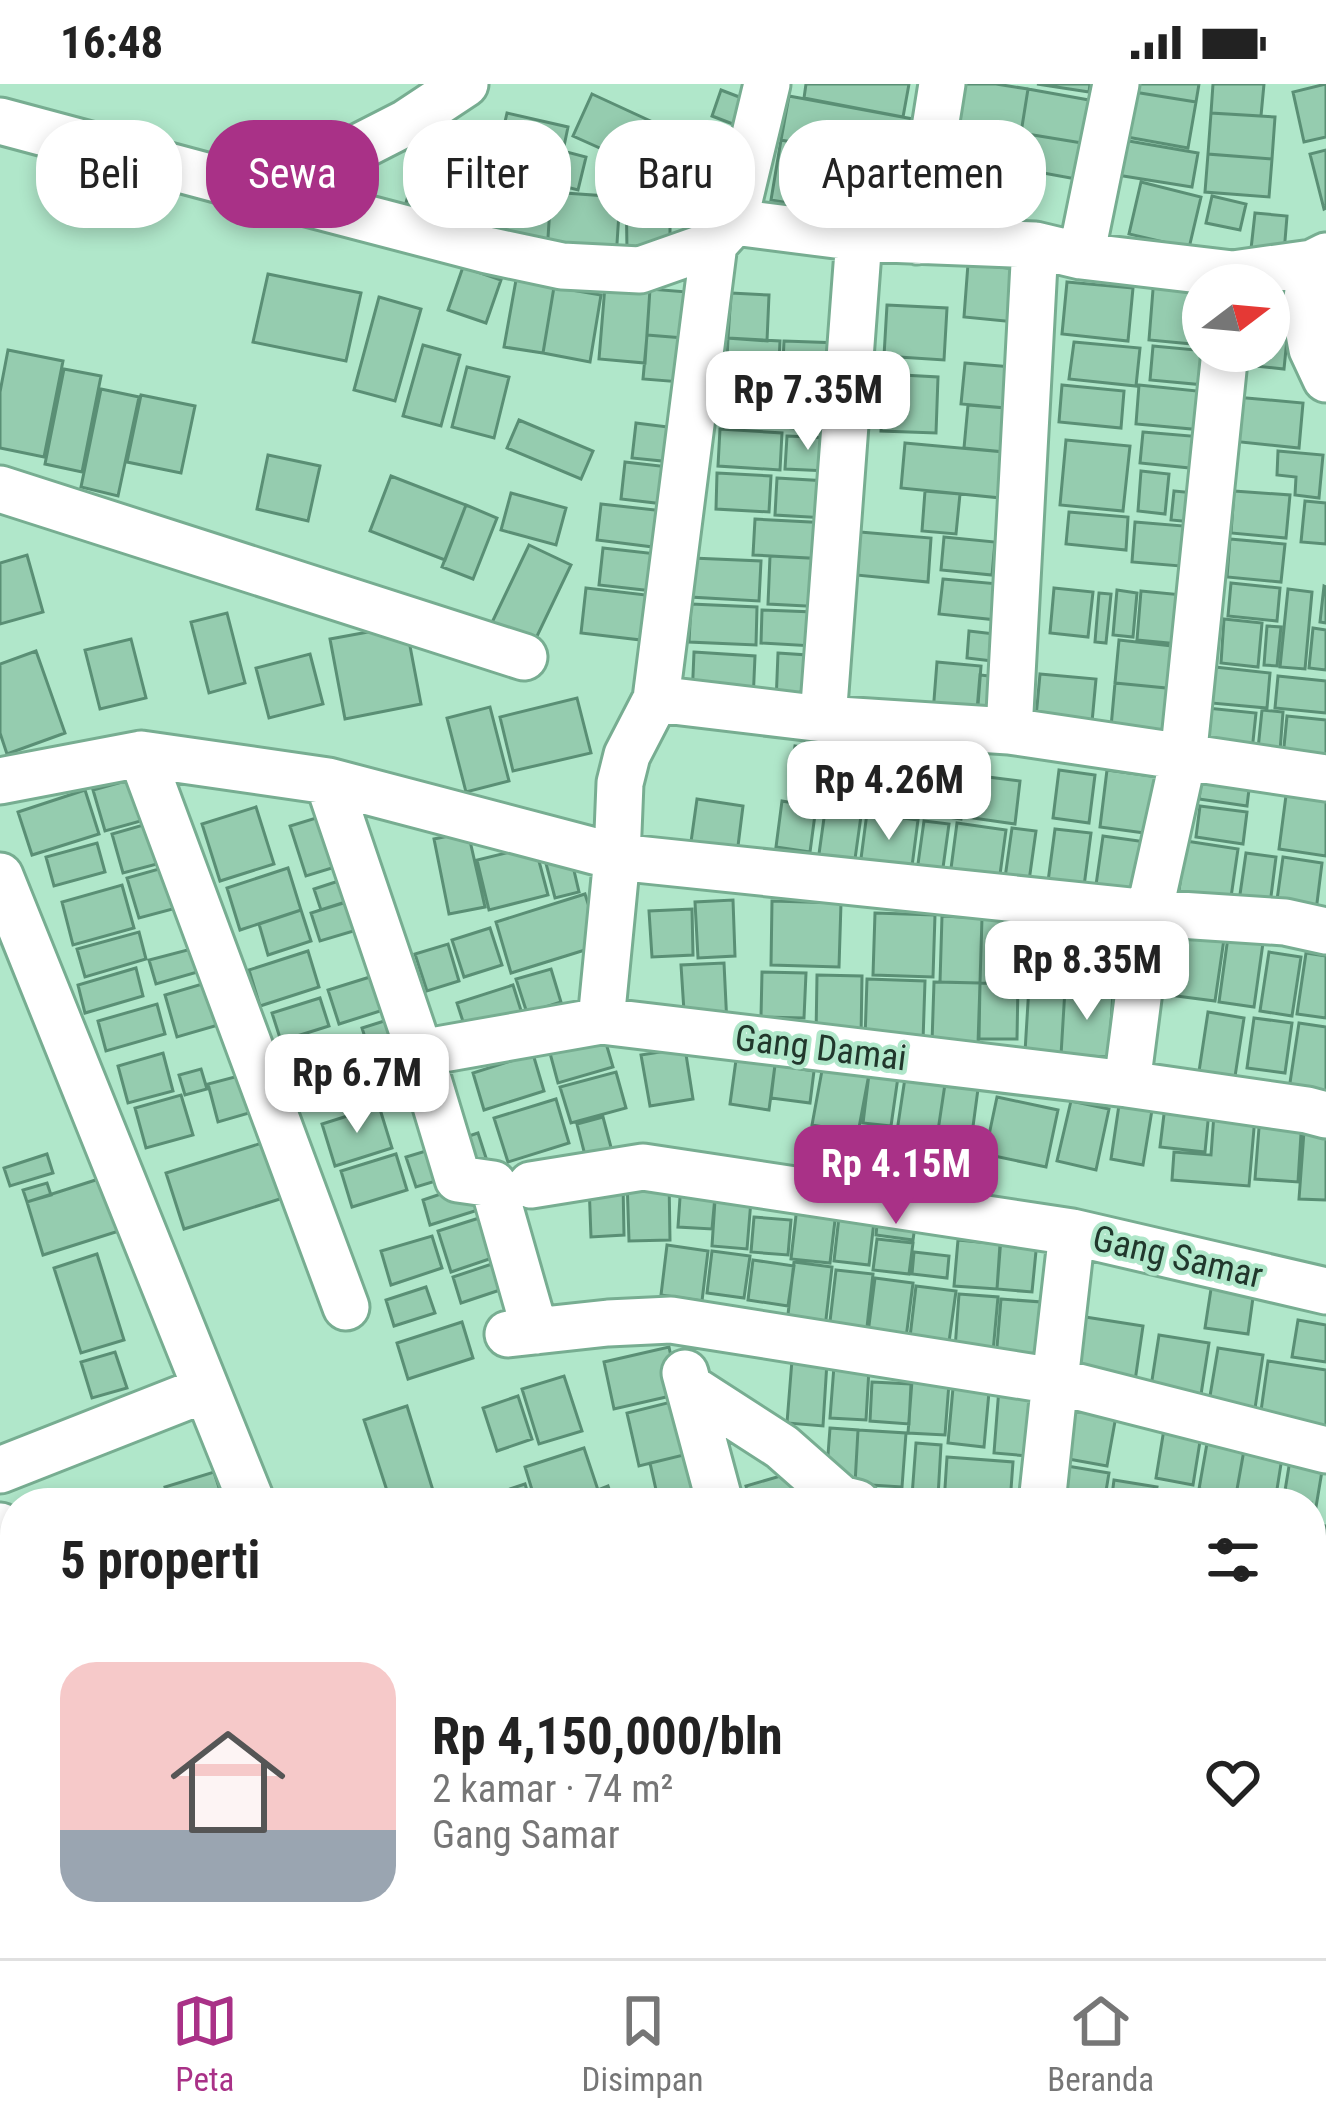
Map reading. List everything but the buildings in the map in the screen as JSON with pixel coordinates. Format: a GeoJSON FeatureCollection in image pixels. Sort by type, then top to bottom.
{"type":"FeatureCollection","features":[{"type":"Feature","properties":{"kind":"street"},"geometry":{"type":"LineString","coordinates":[[379,136],[464,84]]}},
{"type":"Feature","properties":{"kind":"street"},"geometry":{"type":"LineString","coordinates":[[601,1021],[620,783],[627,754],[656,699],[724,233],[767,84]]}},
{"type":"Feature","properties":{"kind":"street"},"geometry":{"type":"LineString","coordinates":[[916,241],[942,84]]}},
{"type":"Feature","properties":{"kind":"street"},"geometry":{"type":"LineString","coordinates":[[1082,256],[1116,84]]}},
{"type":"Feature","properties":{"kind":"street"},"geometry":{"type":"LineString","coordinates":[[0,121],[206,177]]}},
{"type":"Feature","properties":{"kind":"street"},"geometry":{"type":"LineString","coordinates":[[379,222],[562,266],[640,270],[724,233],[1035,244],[1182,271]]}},
{"type":"Feature","properties":{"kind":"street"},"geometry":{"type":"LineString","coordinates":[[823,719],[860,238]]}},
{"type":"Feature","properties":{"kind":"street"},"geometry":{"type":"LineString","coordinates":[[1009,731],[1035,244]]}},
{"type":"Feature","properties":{"kind":"street"},"geometry":{"type":"LineString","coordinates":[[1319,259],[1305,312],[1312,349],[1326,379]]}},
{"type":"Feature","properties":{"kind":"street"},"geometry":{"type":"LineString","coordinates":[[1127,1084],[1149,914],[1183,759],[1224,372]]}},
{"type":"Feature","properties":{"kind":"street"},"geometry":{"type":"LineString","coordinates":[[0,489],[524,657]]}},
{"type":"Feature","properties":{"kind":"street"},"geometry":{"type":"LineString","coordinates":[[656,699],[823,719],[1009,731],[1326,778]]}},
{"type":"Feature","properties":{"kind":"street"},"geometry":{"type":"LineString","coordinates":[[0,781],[141,754],[328,781],[617,857],[1149,914],[1285,922],[1326,931]]}},
{"type":"Feature","properties":{"kind":"street"},"geometry":{"type":"LineString","coordinates":[[141,754],[346,1307]]}},
{"type":"Feature","properties":{"kind":"street"},"geometry":{"type":"LineString","coordinates":[[328,781],[421,1053],[458,1179],[493,1184],[521,1332],[671,1320],[1055,1381],[1326,1450]]}},
{"type":"Feature","properties":{"kind":"street"},"geometry":{"type":"LineString","coordinates":[[0,875],[246,1488]]}},
{"type":"Feature","properties":{"kind":"street","name":"Gang Damai"},"geometry":{"type":"LineString","coordinates":[[421,1053],[601,1021],[1127,1084],[1326,1115]]}},
{"type":"Feature","properties":{"kind":"street","name":"Gang Samar"},"geometry":{"type":"LineString","coordinates":[[531,1185],[643,1167],[1072,1232],[1326,1291]]}},
{"type":"Feature","properties":{"kind":"street"},"geometry":{"type":"LineString","coordinates":[[1044,1488],[1072,1232]]}},
{"type":"Feature","properties":{"kind":"street"},"geometry":{"type":"LineString","coordinates":[[671,1320],[716,1488]]}},
{"type":"Feature","properties":{"kind":"street"},"geometry":{"type":"LineString","coordinates":[[689,1387],[782,1447],[829,1488]]}},
{"type":"Feature","properties":{"kind":"street"},"geometry":{"type":"LineString","coordinates":[[0,1470],[206,1389]]}}]}
